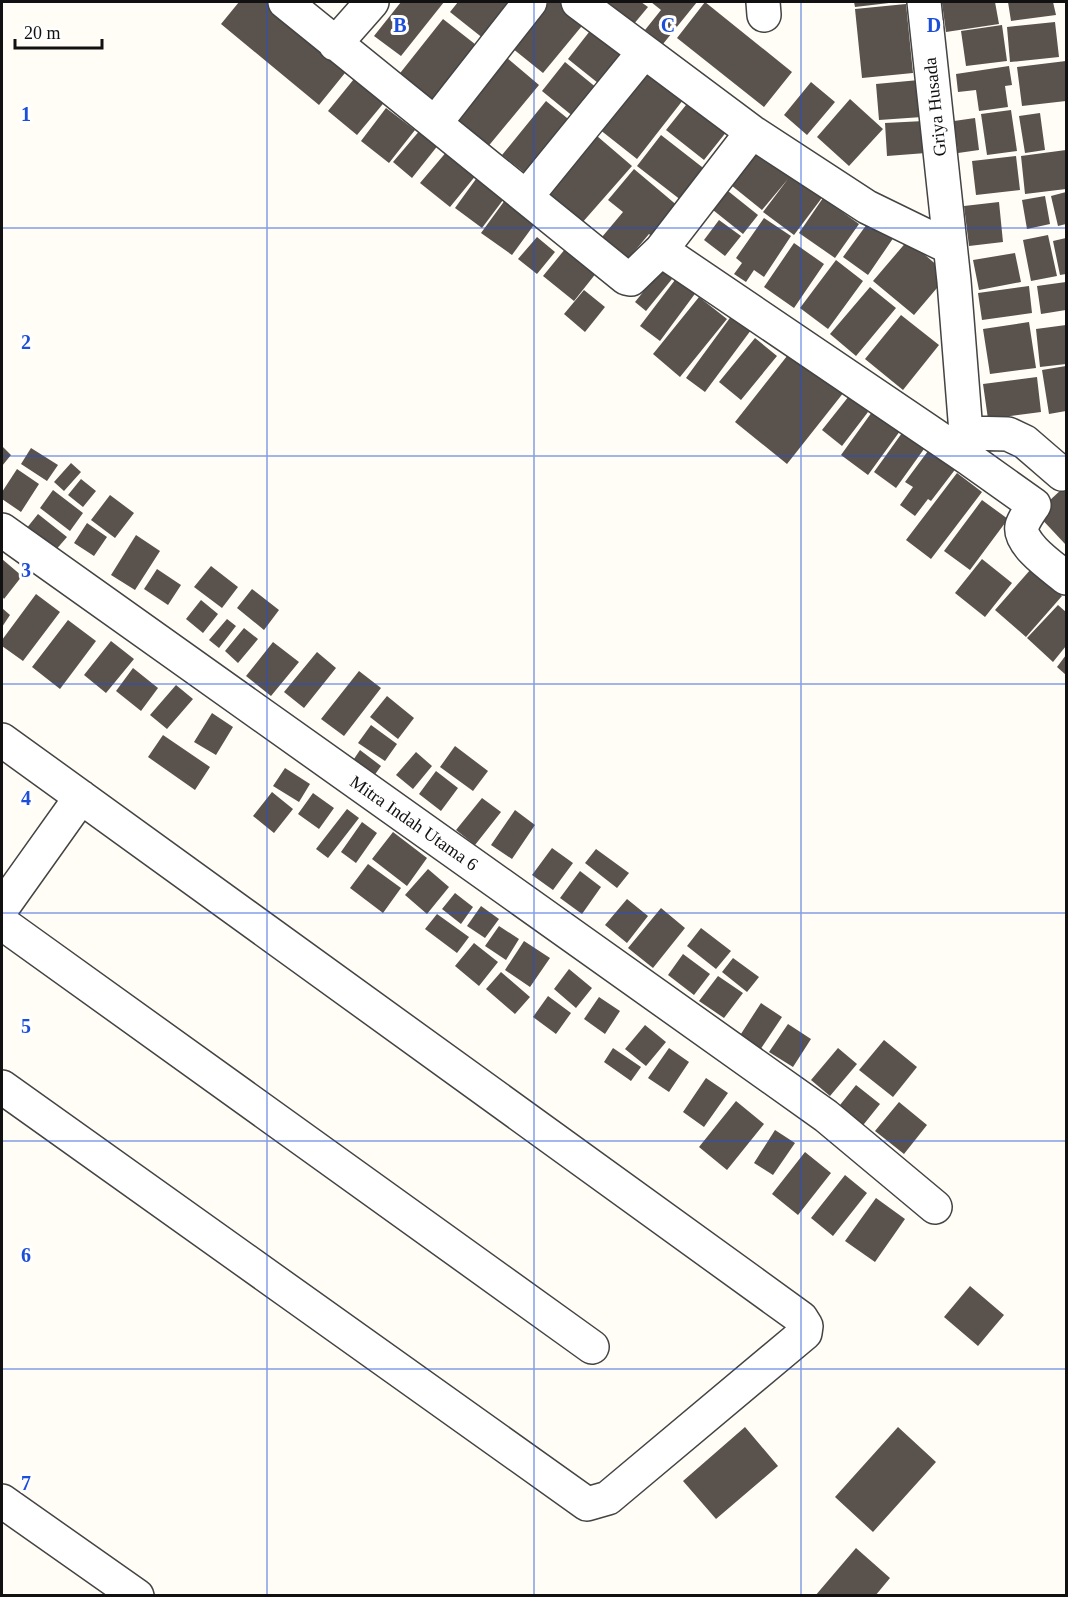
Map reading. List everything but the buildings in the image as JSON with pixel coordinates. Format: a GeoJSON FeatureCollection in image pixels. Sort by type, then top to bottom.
{"type":"FeatureCollection","features":[{"type":"Feature","properties":{"kind":"street"},"geometry":{"type":"LineString","coordinates":[[285,2],[626,278],[631,279],[638,274],[662,250],[752,132]]}},
{"type":"Feature","properties":{"kind":"street"},"geometry":{"type":"LineString","coordinates":[[336,44],[372,2]]}},
{"type":"Feature","properties":{"kind":"street"},"geometry":{"type":"LineString","coordinates":[[436,122],[530,2]]}},
{"type":"Feature","properties":{"kind":"street"},"geometry":{"type":"LineString","coordinates":[[578,2],[752,132],[867,207],[950,247]]}},
{"type":"Feature","properties":{"kind":"street","name":"Griya Husada"},"geometry":{"type":"LineString","coordinates":[[924,2],[950,247],[967,445]]}},
{"type":"Feature","properties":{"kind":"street"},"geometry":{"type":"LineString","coordinates":[[526,196],[644,52]]}},
{"type":"Feature","properties":{"kind":"street"},"geometry":{"type":"LineString","coordinates":[[662,250],[967,445],[1034,505]]}},
{"type":"Feature","properties":{"kind":"street"},"geometry":{"type":"LineString","coordinates":[[967,445],[1008,434],[1025,442],[1064,471],[1034,505],[1022,527],[1023,536],[1029,546],[1066,578]]}},
{"type":"Feature","properties":{"kind":"street","name":"Mitra Indah Utama 6"},"geometry":{"type":"LineString","coordinates":[[2,530],[826,1116],[935,1207]]}},
{"type":"Feature","properties":{"kind":"street"},"geometry":{"type":"LineString","coordinates":[[2,740],[801,1318],[806,1326],[805,1333],[608,1498],[586,1504],[2,1087]]}},
{"type":"Feature","properties":{"kind":"street"},"geometry":{"type":"LineString","coordinates":[[2,908],[81,797]]}},
{"type":"Feature","properties":{"kind":"street"},"geometry":{"type":"LineString","coordinates":[[2,922],[592,1347]]}},
{"type":"Feature","properties":{"kind":"street"},"geometry":{"type":"LineString","coordinates":[[2,1501],[136,1596]]}}]}
